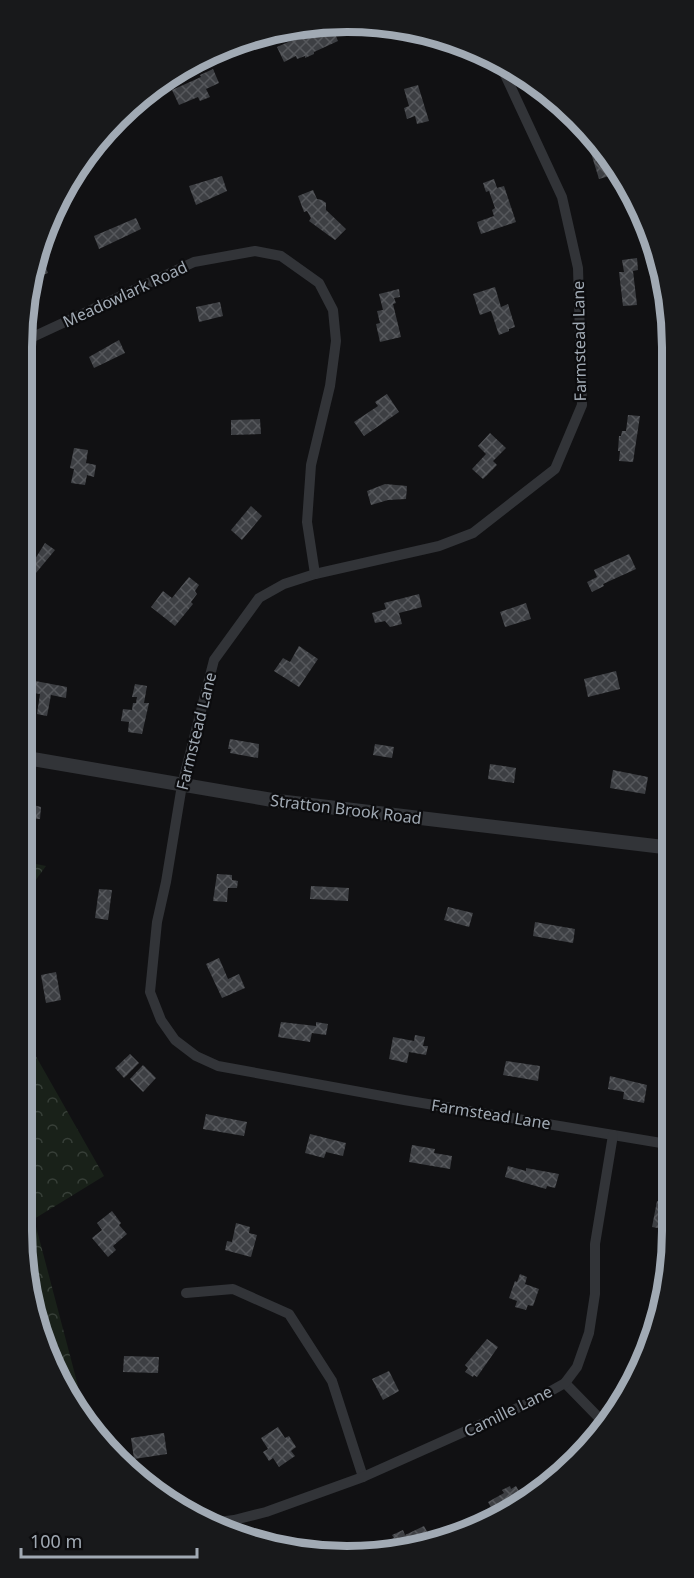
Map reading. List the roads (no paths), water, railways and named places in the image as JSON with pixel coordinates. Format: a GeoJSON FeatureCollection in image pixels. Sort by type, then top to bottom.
{"type":"FeatureCollection","features":[{"type":"Feature","properties":{"kind":"street","name":"Farmstead Lane"},"geometry":{"type":"LineString","coordinates":[[505,74],[562,197],[578,268],[582,405],[555,469],[473,533],[439,546],[315,574],[284,584],[259,598],[214,660],[182,785],[157,922],[150,992],[161,1020],[176,1040],[196,1056],[218,1066],[662,1143]]}},
{"type":"Feature","properties":{"kind":"street","name":"Meadowlark Road"},"geometry":{"type":"LineString","coordinates":[[32,337],[194,262],[255,251],[281,256],[319,283],[333,310],[336,341],[330,386],[310,465],[307,522],[315,574]]}},
{"type":"Feature","properties":{"kind":"street","name":"Stratton Brook Road"},"geometry":{"type":"LineString","coordinates":[[32,760],[278,801],[662,847]]}},
{"type":"Feature","properties":{"kind":"street","name":"Camille Lane"},"geometry":{"type":"LineString","coordinates":[[224,1521],[266,1512],[363,1477],[533,1401],[565,1383],[577,1367],[589,1333],[595,1294],[595,1244],[613,1135]]}},
{"type":"Feature","properties":{"kind":"street"},"geometry":{"type":"LineString","coordinates":[[186,1293],[234,1289],[289,1314],[332,1381],[363,1477]]}},
{"type":"Feature","properties":{"kind":"street"},"geometry":{"type":"LineString","coordinates":[[565,1383],[600,1419]]}}]}
